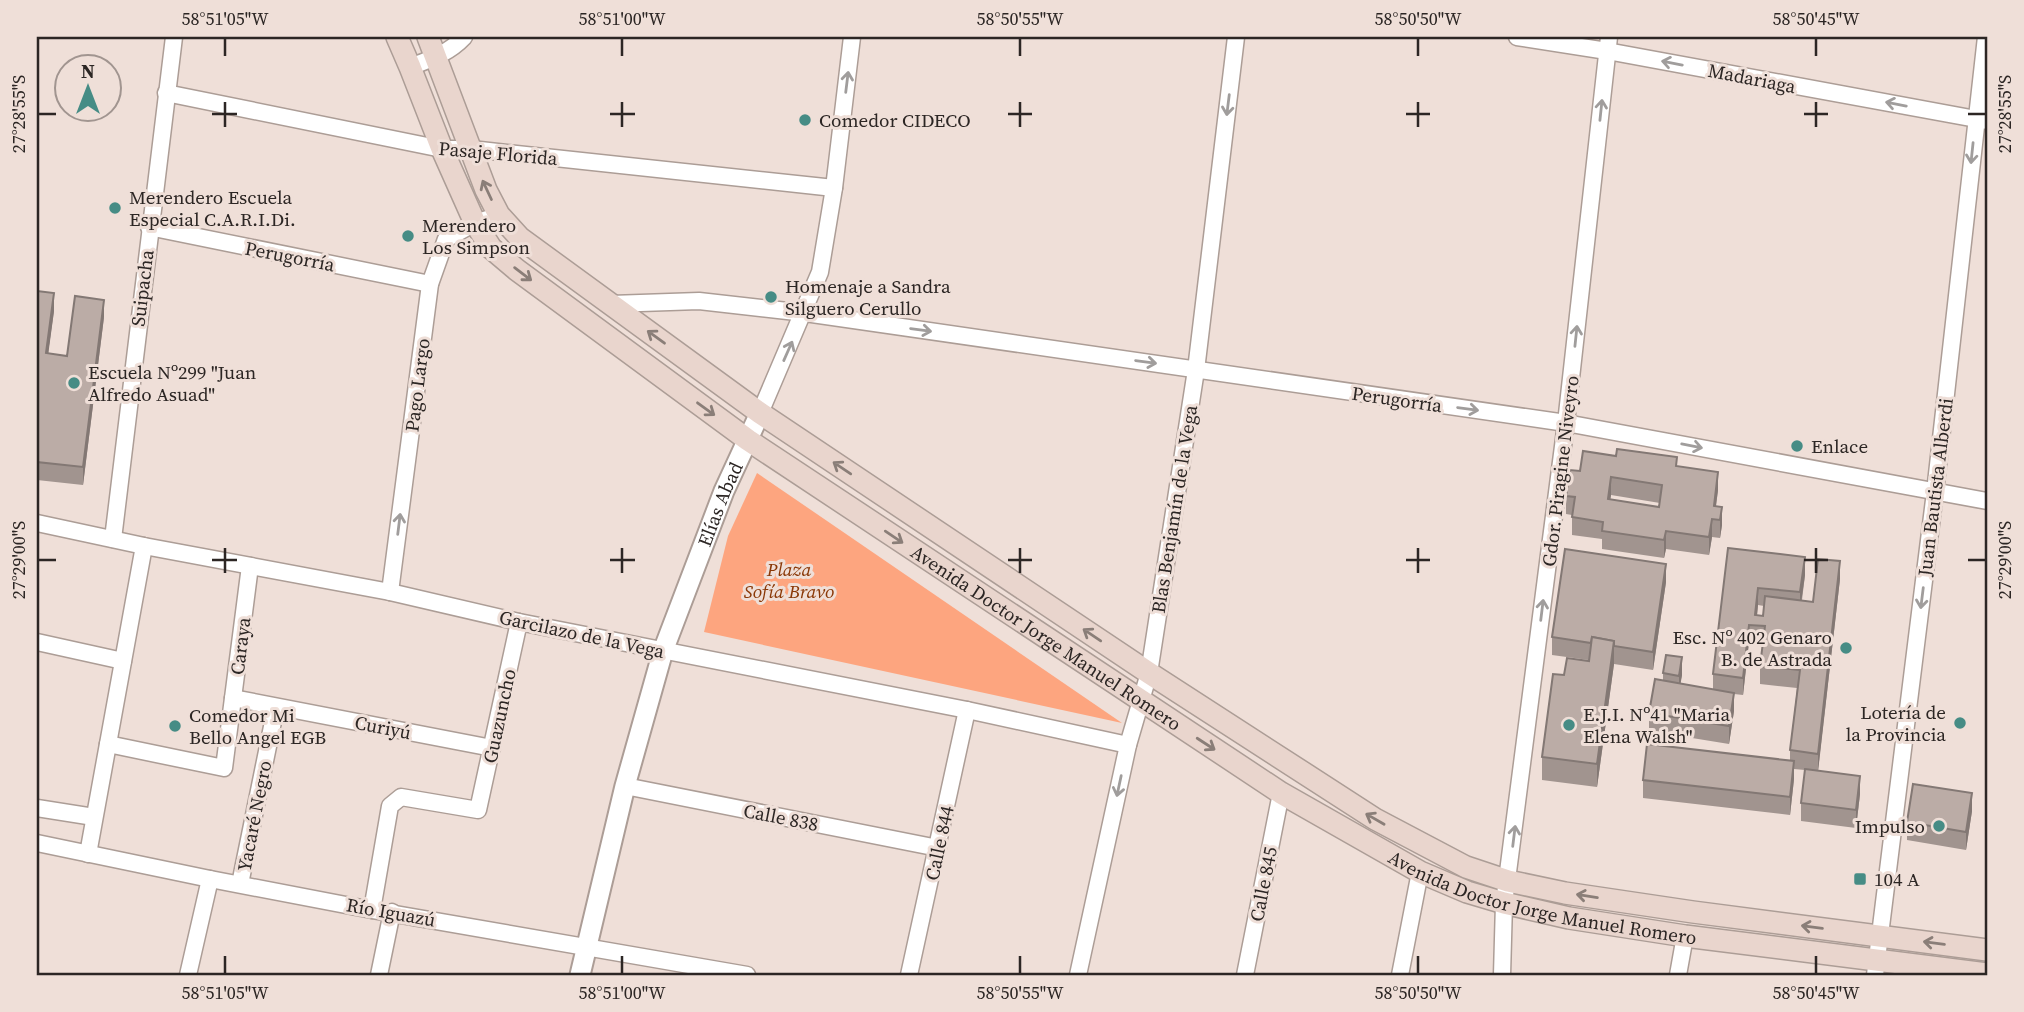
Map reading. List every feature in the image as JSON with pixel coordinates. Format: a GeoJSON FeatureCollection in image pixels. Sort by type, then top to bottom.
{"type":"FeatureCollection","features":[{"type":"Feature","properties":{"kind":"main road","name":"Avenida Doctor Jorge Manuel Romero"},"geometry":{"type":"LineString","coordinates":[[397,37],[442,149],[475,223],[491,248],[748,440],[1281,793],[1420,872],[1504,904],[1569,918],[1876,967],[1987,974]]}},
{"type":"Feature","properties":{"kind":"main road","name":"Avenida Doctor Jorge Manuel Romero"},"geometry":{"type":"LineString","coordinates":[[428,37],[486,190],[499,215],[520,238],[760,413],[1149,673],[1375,819],[1466,867],[1508,881],[1693,912],[1987,950]]}},
{"type":"Feature","properties":{"kind":"street","name":"Suipacha"},"geometry":{"type":"LineString","coordinates":[[113,539],[174,37]]}},
{"type":"Feature","properties":{"kind":"street"},"geometry":{"type":"LineString","coordinates":[[410,67],[454,48],[464,37]]}},
{"type":"Feature","properties":{"kind":"street","name":"Elías Abad"},"geometry":{"type":"LineString","coordinates":[[580,975],[625,786],[663,651],[724,491],[820,272],[834,188],[852,37]]}},
{"type":"Feature","properties":{"kind":"street","name":"Blas Benjamín de la Vega"},"geometry":{"type":"LineString","coordinates":[[1078,975],[1128,744],[1149,673],[1196,370],[1236,37]]}},
{"type":"Feature","properties":{"kind":"street","name":"Madariaga"},"geometry":{"type":"LineString","coordinates":[[1517,37],[1608,44],[1982,120]]}},
{"type":"Feature","properties":{"kind":"street","name":"Juan Bautista Alberdi"},"geometry":{"type":"LineString","coordinates":[[1876,967],[1982,120],[1986,37]]}},
{"type":"Feature","properties":{"kind":"street","name":"Gdor. Piragine Niveyro"},"geometry":{"type":"LineString","coordinates":[[1502,975],[1504,904],[1566,423],[1608,44]]}},
{"type":"Feature","properties":{"kind":"street","name":"Pasaje Florida"},"geometry":{"type":"LineString","coordinates":[[166,93],[442,149],[471,149],[834,188]]}},
{"type":"Feature","properties":{"kind":"street","name":"Pago Largo"},"geometry":{"type":"LineString","coordinates":[[390,592],[430,284],[446,239],[475,223],[499,215]]}},
{"type":"Feature","properties":{"kind":"street","name":"Perugorría"},"geometry":{"type":"LineString","coordinates":[[149,228],[430,284]]}},
{"type":"Feature","properties":{"kind":"street","name":"Perugorría"},"geometry":{"type":"LineString","coordinates":[[611,304],[699,301],[804,313],[1566,423],[1987,501]]}},
{"type":"Feature","properties":{"kind":"street","name":"Garcilazo de la Vega"},"geometry":{"type":"LineString","coordinates":[[37,523],[390,592],[519,622],[1128,744]]}},
{"type":"Feature","properties":{"kind":"street"},"geometry":{"type":"LineString","coordinates":[[88,854],[144,546]]}},
{"type":"Feature","properties":{"kind":"street","name":"Caraya"},"geometry":{"type":"LineString","coordinates":[[108,744],[224,768],[250,566]]}},
{"type":"Feature","properties":{"kind":"street","name":"Guazuncho"},"geometry":{"type":"LineString","coordinates":[[372,910],[390,806],[401,797],[478,810],[519,622]]}},
{"type":"Feature","properties":{"kind":"street"},"geometry":{"type":"LineString","coordinates":[[37,642],[123,661]]}},
{"type":"Feature","properties":{"kind":"street","name":"Curiyú"},"geometry":{"type":"LineString","coordinates":[[233,698],[492,748]]}},
{"type":"Feature","properties":{"kind":"street","name":"Yacaré Negro"},"geometry":{"type":"LineString","coordinates":[[240,884],[276,707]]}},
{"type":"Feature","properties":{"kind":"street","name":"Calle 844"},"geometry":{"type":"LineString","coordinates":[[909,975],[967,710]]}},
{"type":"Feature","properties":{"kind":"street","name":"Calle 838"},"geometry":{"type":"LineString","coordinates":[[625,786],[938,848]]}},
{"type":"Feature","properties":{"kind":"street","name":"Calle 845"},"geometry":{"type":"LineString","coordinates":[[1245,975],[1281,793]]}},
{"type":"Feature","properties":{"kind":"street"},"geometry":{"type":"LineString","coordinates":[[37,808],[94,817]]}},
{"type":"Feature","properties":{"kind":"street","name":"Río Iguazú"},"geometry":{"type":"LineString","coordinates":[[37,843],[372,910],[747,975]]}},
{"type":"Feature","properties":{"kind":"street"},"geometry":{"type":"LineString","coordinates":[[1400,975],[1420,872]]}},
{"type":"Feature","properties":{"kind":"street"},"geometry":{"type":"LineString","coordinates":[[188,975],[210,879]]}},
{"type":"Feature","properties":{"kind":"street"},"geometry":{"type":"LineString","coordinates":[[379,975],[391,912]]}},
{"type":"Feature","properties":{"kind":"street"},"geometry":{"type":"LineString","coordinates":[[1678,975],[1685,936]]}},
{"type":"Feature","properties":{"kind":"green space","name":"Plaza Sofía Bravo"},"geometry":{"type":"Polygon","coordinates":[[[757,473],[1122,723],[704,632],[728,536],[757,473]]]}},
{"type":"Feature","properties":{"kind":"building","name":"Escuela Nº299 \"Juan Alfredo Asuad\""},"geometry":{"type":"Polygon","coordinates":[[[37,291],[54,293],[46,353],[67,356],[75,296],[104,300],[83,467],[37,462],[37,291]]]}},
{"type":"Feature","properties":{"kind":"building"},"geometry":{"type":"Polygon","coordinates":[[[1617,449],[1677,457],[1676,466],[1718,472],[1714,506],[1722,507],[1720,520],[1712,519],[1709,537],[1666,531],[1664,540],[1602,531],[1603,522],[1572,517],[1575,497],[1566,496],[1570,470],[1580,471],[1583,451],[1616,456],[1617,449]],[[1611,477],[1608,499],[1659,507],[1662,485],[1611,477]]]}},
{"type":"Feature","properties":{"kind":"building"},"geometry":{"type":"Polygon","coordinates":[[[1728,548],[1805,557],[1800,592],[1758,588],[1755,615],[1763,616],[1765,596],[1813,602],[1818,559],[1840,561],[1818,754],[1790,750],[1800,670],[1760,666],[1765,626],[1749,625],[1743,678],[1713,674],[1728,548]]]}},
{"type":"Feature","properties":{"kind":"building"},"geometry":{"type":"Polygon","coordinates":[[[1565,549],[1666,564],[1653,652],[1614,646],[1614,641],[1592,637],[1591,643],[1552,637],[1565,549]]]}},
{"type":"Feature","properties":{"kind":"building","name":"E.J.I. Nº41 \"Maria Elena Walsh\""},"geometry":{"type":"Polygon","coordinates":[[[1592,637],[1614,641],[1597,764],[1542,757],[1553,674],[1564,675],[1567,658],[1589,661],[1592,637]]]}},
{"type":"Feature","properties":{"kind":"building"},"geometry":{"type":"Polygon","coordinates":[[[1666,655],[1682,657],[1679,676],[1663,673],[1666,655]]]}},
{"type":"Feature","properties":{"kind":"building"},"geometry":{"type":"Polygon","coordinates":[[[1655,679],[1734,693],[1729,726],[1649,713],[1655,679]]]}},
{"type":"Feature","properties":{"kind":"building"},"geometry":{"type":"Polygon","coordinates":[[[1647,744],[1794,761],[1790,797],[1643,780],[1647,744]]]}},
{"type":"Feature","properties":{"kind":"building"},"geometry":{"type":"Polygon","coordinates":[[[1805,769],[1860,776],[1856,810],[1801,803],[1805,769]]]}},
{"type":"Feature","properties":{"kind":"building"},"geometry":{"type":"Polygon","coordinates":[[[1913,784],[1972,793],[1966,832],[1907,822],[1913,784]]]}},
{"type":"Feature","properties":{"kind":"place","name":"Comedor CIDECO"},"geometry":{"type":"Point","coordinates":[805,120]}},
{"type":"Feature","properties":{"kind":"place","name":"Merendero Escuela Especial C.A.R.I.Di."},"geometry":{"type":"Point","coordinates":[115,208]}},
{"type":"Feature","properties":{"kind":"place","name":"Merendero Los Simpson"},"geometry":{"type":"Point","coordinates":[408,236]}},
{"type":"Feature","properties":{"kind":"place","name":"Homenaje a Sandra Silguero Cerullo"},"geometry":{"type":"Point","coordinates":[771,297]}},
{"type":"Feature","properties":{"kind":"place","name":"Escuela Nº299 \"Juan Alfredo Asuad\""},"geometry":{"type":"Point","coordinates":[74,383]}},
{"type":"Feature","properties":{"kind":"place","name":"Enlace"},"geometry":{"type":"Point","coordinates":[1797,446]}},
{"type":"Feature","properties":{"kind":"place","name":"Esc. Nº 402 Genaro B. de Astrada"},"geometry":{"type":"Point","coordinates":[1846,648]}},
{"type":"Feature","properties":{"kind":"place","name":"Lotería de la Provincia"},"geometry":{"type":"Point","coordinates":[1960,723]}},
{"type":"Feature","properties":{"kind":"place","name":"E.J.I. Nº41 \"Maria Elena Walsh\""},"geometry":{"type":"Point","coordinates":[1569,725]}},
{"type":"Feature","properties":{"kind":"place","name":"Comedor Mi Bello Angel EGB"},"geometry":{"type":"Point","coordinates":[175,726]}},
{"type":"Feature","properties":{"kind":"place","name":"Impulso"},"geometry":{"type":"Point","coordinates":[1939,826]}},
{"type":"Feature","properties":{"kind":"place","name":"104 A"},"geometry":{"type":"Point","coordinates":[1860,879]}}]}
